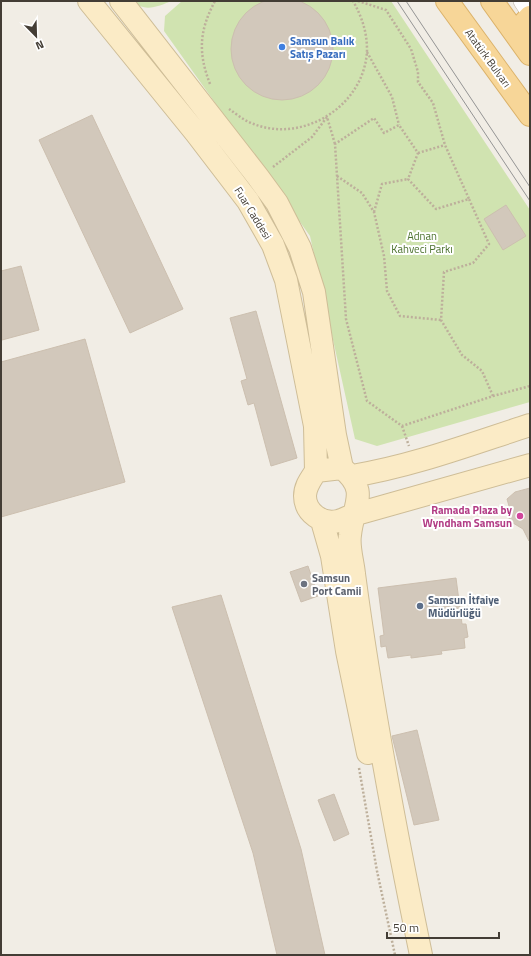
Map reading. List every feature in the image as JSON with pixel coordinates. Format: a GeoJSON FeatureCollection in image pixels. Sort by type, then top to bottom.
{"type":"FeatureCollection","features":[{"type":"Feature","properties":{"kind":"main road","name":"Atatürk Bulvarı"},"geometry":{"type":"LineString","coordinates":[[447,1],[530,115]]}},
{"type":"Feature","properties":{"kind":"main road"},"geometry":{"type":"LineString","coordinates":[[492,1],[530,54]]}},
{"type":"Feature","properties":{"kind":"main road"},"geometry":{"type":"LineString","coordinates":[[515,33],[530,17]]}},
{"type":"Feature","properties":{"kind":"street","name":"Fuar Caddesi"},"geometry":{"type":"LineString","coordinates":[[89,1],[192,136],[248,201],[273,245],[286,280],[324,425],[347,472]]}},
{"type":"Feature","properties":{"kind":"street","name":"Fuar Caddesi"},"geometry":{"type":"LineString","coordinates":[[121,1],[221,112],[277,204],[300,248],[314,292],[324,425],[316,471]]}},
{"type":"Feature","properties":{"kind":"street"},"geometry":{"type":"LineString","coordinates":[[522,1],[530,13]]}},
{"type":"Feature","properties":{"kind":"street"},"geometry":{"type":"LineString","coordinates":[[192,136],[221,112]]}},
{"type":"Feature","properties":{"kind":"street"},"geometry":{"type":"LineString","coordinates":[[530,425],[388,470],[347,472],[316,471],[308,482],[305,497],[311,513],[322,521],[337,522],[353,515],[530,465]]}},
{"type":"Feature","properties":{"kind":"street"},"geometry":{"type":"LineString","coordinates":[[347,472],[358,488],[359,502],[353,515],[349,538],[365,658],[421,955]]}},
{"type":"Feature","properties":{"kind":"street"},"geometry":{"type":"LineString","coordinates":[[322,521],[332,556],[347,651],[408,955]]}},
{"type":"Feature","properties":{"kind":"path"},"geometry":{"type":"LineString","coordinates":[[212,88],[203,66],[201,42],[206,18],[215,1]]}},
{"type":"Feature","properties":{"kind":"path"},"geometry":{"type":"LineString","coordinates":[[268,170],[312,137],[327,117],[348,100],[361,77],[367,52],[366,33],[361,16],[353,1]]}},
{"type":"Feature","properties":{"kind":"path"},"geometry":{"type":"LineString","coordinates":[[358,1],[386,10],[411,49],[418,72],[418,82],[433,103],[445,145],[468,199],[490,244],[474,263],[444,272],[441,320],[462,355],[482,371],[493,396]]}},
{"type":"Feature","properties":{"kind":"path"},"geometry":{"type":"LineString","coordinates":[[367,52],[392,97],[399,125],[418,153]]}},
{"type":"Feature","properties":{"kind":"path"},"geometry":{"type":"LineString","coordinates":[[221,112],[275,129],[302,127],[327,117]]}},
{"type":"Feature","properties":{"kind":"path"},"geometry":{"type":"LineString","coordinates":[[327,117],[335,144],[346,319],[367,401],[402,426],[493,396],[530,386]]}},
{"type":"Feature","properties":{"kind":"path"},"geometry":{"type":"LineString","coordinates":[[335,144],[374,118],[384,132],[399,125]]}},
{"type":"Feature","properties":{"kind":"path"},"geometry":{"type":"LineString","coordinates":[[418,153],[445,145]]}},
{"type":"Feature","properties":{"kind":"path"},"geometry":{"type":"LineString","coordinates":[[408,179],[418,153]]}},
{"type":"Feature","properties":{"kind":"path"},"geometry":{"type":"LineString","coordinates":[[337,176],[362,193],[374,212],[384,256],[387,291],[400,316],[441,320]]}},
{"type":"Feature","properties":{"kind":"path"},"geometry":{"type":"LineString","coordinates":[[408,179],[436,209],[468,199]]}},
{"type":"Feature","properties":{"kind":"path"},"geometry":{"type":"LineString","coordinates":[[374,212],[382,184],[408,179]]}},
{"type":"Feature","properties":{"kind":"green space"},"geometry":{"type":"Polygon","coordinates":[[[134,1],[171,1],[162,5],[147,8],[138,5],[134,1]]]}},
{"type":"Feature","properties":{"kind":"green space","name":"Adnan Kahveci Parkı"},"geometry":{"type":"Polygon","coordinates":[[[182,1],[391,1],[530,210],[530,402],[377,446],[355,439],[310,236],[164,31],[165,16],[182,1]]]}},
{"type":"Feature","properties":{"kind":"building","name":"Samsun Balık Satış Pazarı"},"geometry":{"type":"Polygon","coordinates":[[[282,-2],[292,-1],[311,6],[325,20],[332,39],[332,59],[325,78],[311,92],[292,99],[282,100],[272,99],[253,92],[239,78],[232,59],[231,49],[232,39],[239,20],[253,6],[272,-1],[282,-2]]]}},
{"type":"Feature","properties":{"kind":"building"},"geometry":{"type":"Polygon","coordinates":[[[92,115],[183,309],[130,333],[39,140],[92,115]]]}},
{"type":"Feature","properties":{"kind":"building"},"geometry":{"type":"Polygon","coordinates":[[[506,205],[526,236],[503,250],[484,219],[506,205]]]}},
{"type":"Feature","properties":{"kind":"building"},"geometry":{"type":"Polygon","coordinates":[[[21,266],[39,330],[2,340],[1,271],[21,266]]]}},
{"type":"Feature","properties":{"kind":"building"},"geometry":{"type":"Polygon","coordinates":[[[256,311],[297,458],[271,466],[254,403],[248,405],[241,381],[247,379],[230,318],[256,311]]]}},
{"type":"Feature","properties":{"kind":"building"},"geometry":{"type":"Polygon","coordinates":[[[85,339],[125,482],[1,517],[1,362],[85,339]]]}},
{"type":"Feature","properties":{"kind":"building","name":"Ramada Plaza by Wyndham Samsun"},"geometry":{"type":"Polygon","coordinates":[[[530,488],[529,541],[523,529],[509,519],[511,513],[507,499],[515,492],[530,488]]]}},
{"type":"Feature","properties":{"kind":"building","name":"Samsun Port Camii"},"geometry":{"type":"Polygon","coordinates":[[[308,566],[318,596],[301,602],[290,572],[308,566]]]}},
{"type":"Feature","properties":{"kind":"building","name":"Samsun İtfaiye Müdürlüğü"},"geometry":{"type":"Polygon","coordinates":[[[456,578],[462,624],[466,624],[468,637],[464,638],[465,648],[441,651],[442,654],[411,658],[411,655],[388,658],[386,646],[381,647],[380,636],[384,635],[378,588],[456,578]]]}},
{"type":"Feature","properties":{"kind":"building"},"geometry":{"type":"Polygon","coordinates":[[[221,595],[301,849],[325,955],[277,955],[253,853],[172,607],[221,595]]]}},
{"type":"Feature","properties":{"kind":"building"},"geometry":{"type":"Polygon","coordinates":[[[417,730],[439,820],[414,825],[392,736],[417,730]]]}},
{"type":"Feature","properties":{"kind":"building"},"geometry":{"type":"Polygon","coordinates":[[[334,794],[349,834],[334,841],[318,800],[334,794]]]}},
{"type":"Feature","properties":{"kind":"tram line"},"geometry":{"type":"LineString","coordinates":[[397,1],[530,201]]}},
{"type":"Feature","properties":{"kind":"tram line"},"geometry":{"type":"LineString","coordinates":[[406,1],[530,187]]}},
{"type":"Feature","properties":{"kind":"place","name":"Samsun Balık Satış Pazarı"},"geometry":{"type":"Point","coordinates":[282,47]}},
{"type":"Feature","properties":{"kind":"place","name":"Ramada Plaza by Wyndham Samsun"},"geometry":{"type":"Point","coordinates":[520,516]}},
{"type":"Feature","properties":{"kind":"place","name":"Samsun Port Camii"},"geometry":{"type":"Point","coordinates":[304,584]}},
{"type":"Feature","properties":{"kind":"place","name":"Samsun İtfaiye Müdürlüğü"},"geometry":{"type":"Point","coordinates":[420,606]}}]}
